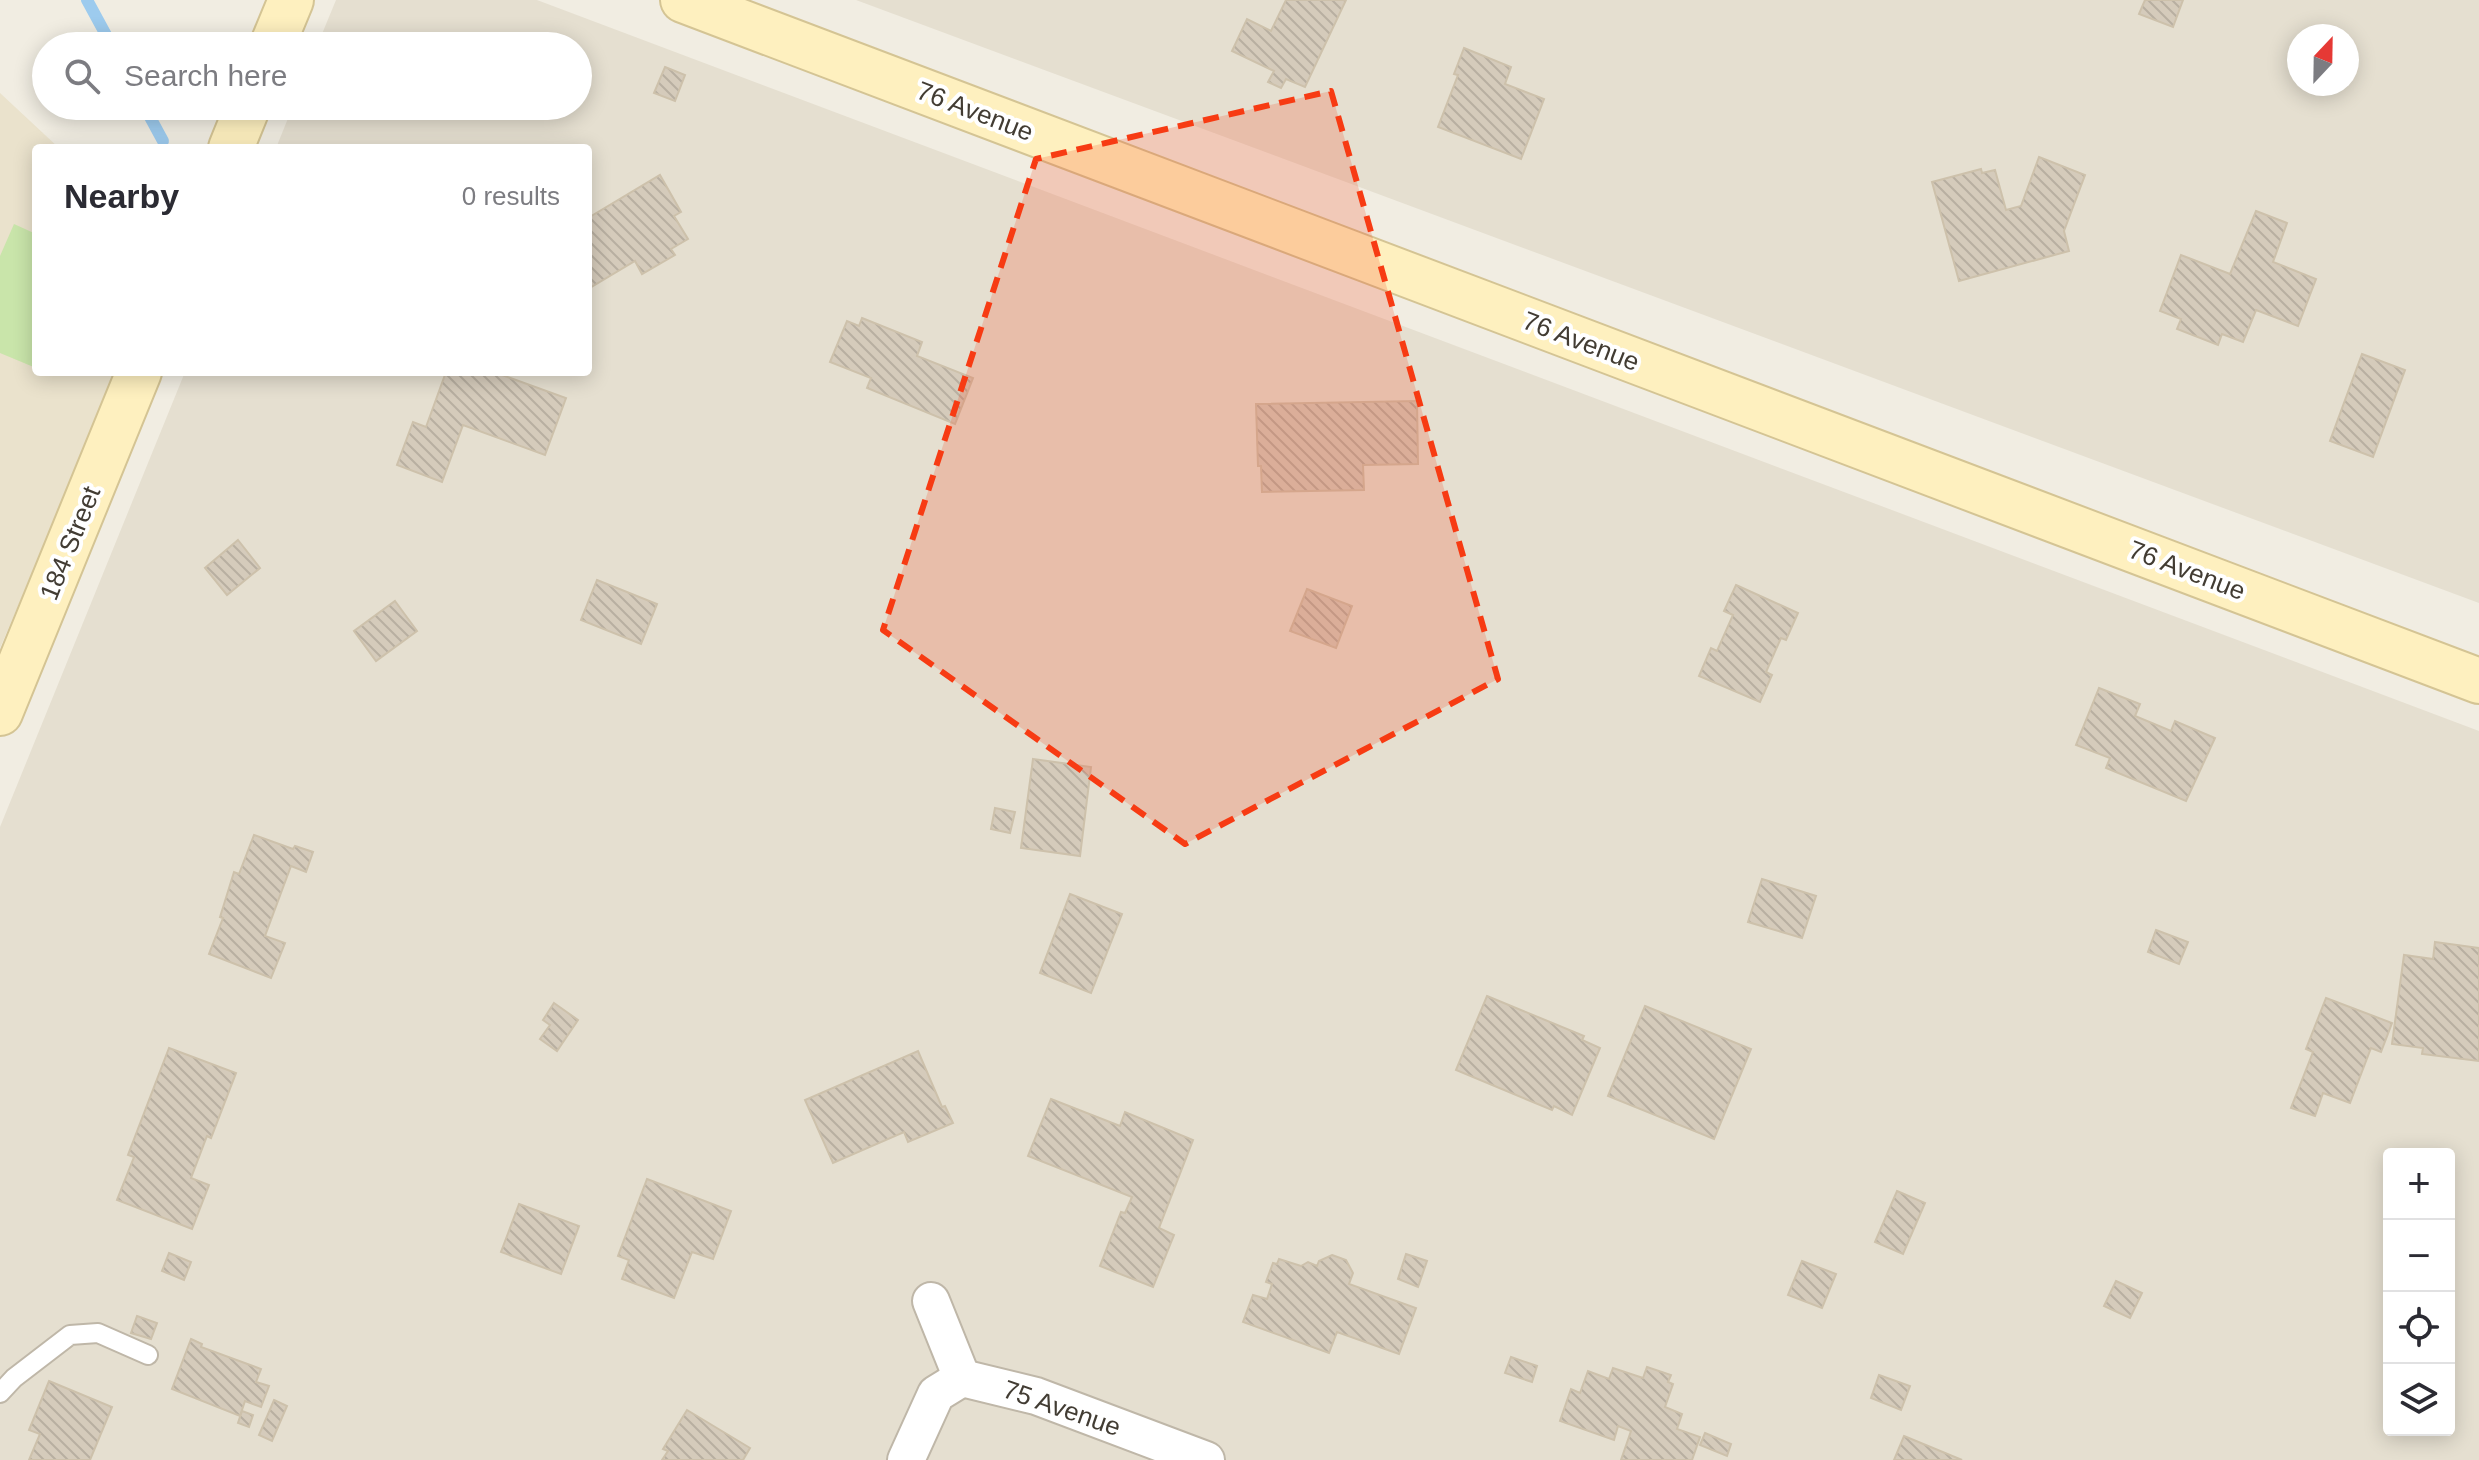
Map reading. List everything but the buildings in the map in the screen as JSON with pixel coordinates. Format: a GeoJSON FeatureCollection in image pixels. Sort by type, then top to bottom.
{"type":"FeatureCollection","features":[{"type":"Feature","properties":{"kind":"street"},"geometry":{"type":"LineString","coordinates":[[278,32],[291,0]]}},
{"type":"Feature","properties":{"kind":"street","name":"76 Avenue"},"geometry":{"type":"LineString","coordinates":[[683,0],[2479,681]]}},
{"type":"Feature","properties":{"kind":"street"},"geometry":{"type":"LineString","coordinates":[[233,144],[242,120]]}},
{"type":"Feature","properties":{"kind":"street","name":"184 Street"},"geometry":{"type":"LineString","coordinates":[[0,713],[137,376]]}},
{"type":"Feature","properties":{"kind":"street"},"geometry":{"type":"LineString","coordinates":[[906,1460],[936,1394],[962,1378],[931,1301]]}},
{"type":"Feature","properties":{"kind":"street","name":"75 Avenue"},"geometry":{"type":"LineString","coordinates":[[962,1378],[1036,1396],[1206,1460]]}},
{"type":"Feature","properties":{"kind":"lane"},"geometry":{"type":"LineString","coordinates":[[0,1393],[14,1378],[70,1335],[98,1333],[148,1355]]}},
{"type":"Feature","properties":{"kind":"highlighted area"},"geometry":{"type":"Polygon","coordinates":[[[1331,91],[1498,679],[1185,844],[883,630],[1036,159],[1331,91]]]}},
{"type":"Feature","properties":{"kind":"shaded area"},"geometry":{"type":"Polygon","coordinates":[[[336,0],[537,0],[2479,731],[2479,1460],[0,1460],[0,827],[183,376],[592,376],[592,144],[278,144],[287,120],[592,120],[592,32],[323,32],[336,0]]]}},
{"type":"Feature","properties":{"kind":"shaded area"},"geometry":{"type":"Polygon","coordinates":[[[856,0],[2479,0],[2479,603],[856,0]]]}},
{"type":"Feature","properties":{"kind":"shaded area"},"geometry":{"type":"Polygon","coordinates":[[[0,93],[55,144],[32,144],[32,376],[116,376],[0,648],[0,93]]]}},
{"type":"Feature","properties":{"kind":"green space"},"geometry":{"type":"Polygon","coordinates":[[[14,224],[32,232],[32,366],[0,353],[0,256],[14,224]]]}},
{"type":"Feature","properties":{"kind":"waterway"},"geometry":{"type":"LineString","coordinates":[[87,0],[104,32]]}},
{"type":"Feature","properties":{"kind":"waterway"},"geometry":{"type":"LineString","coordinates":[[152,120],[163,141]]}}]}
